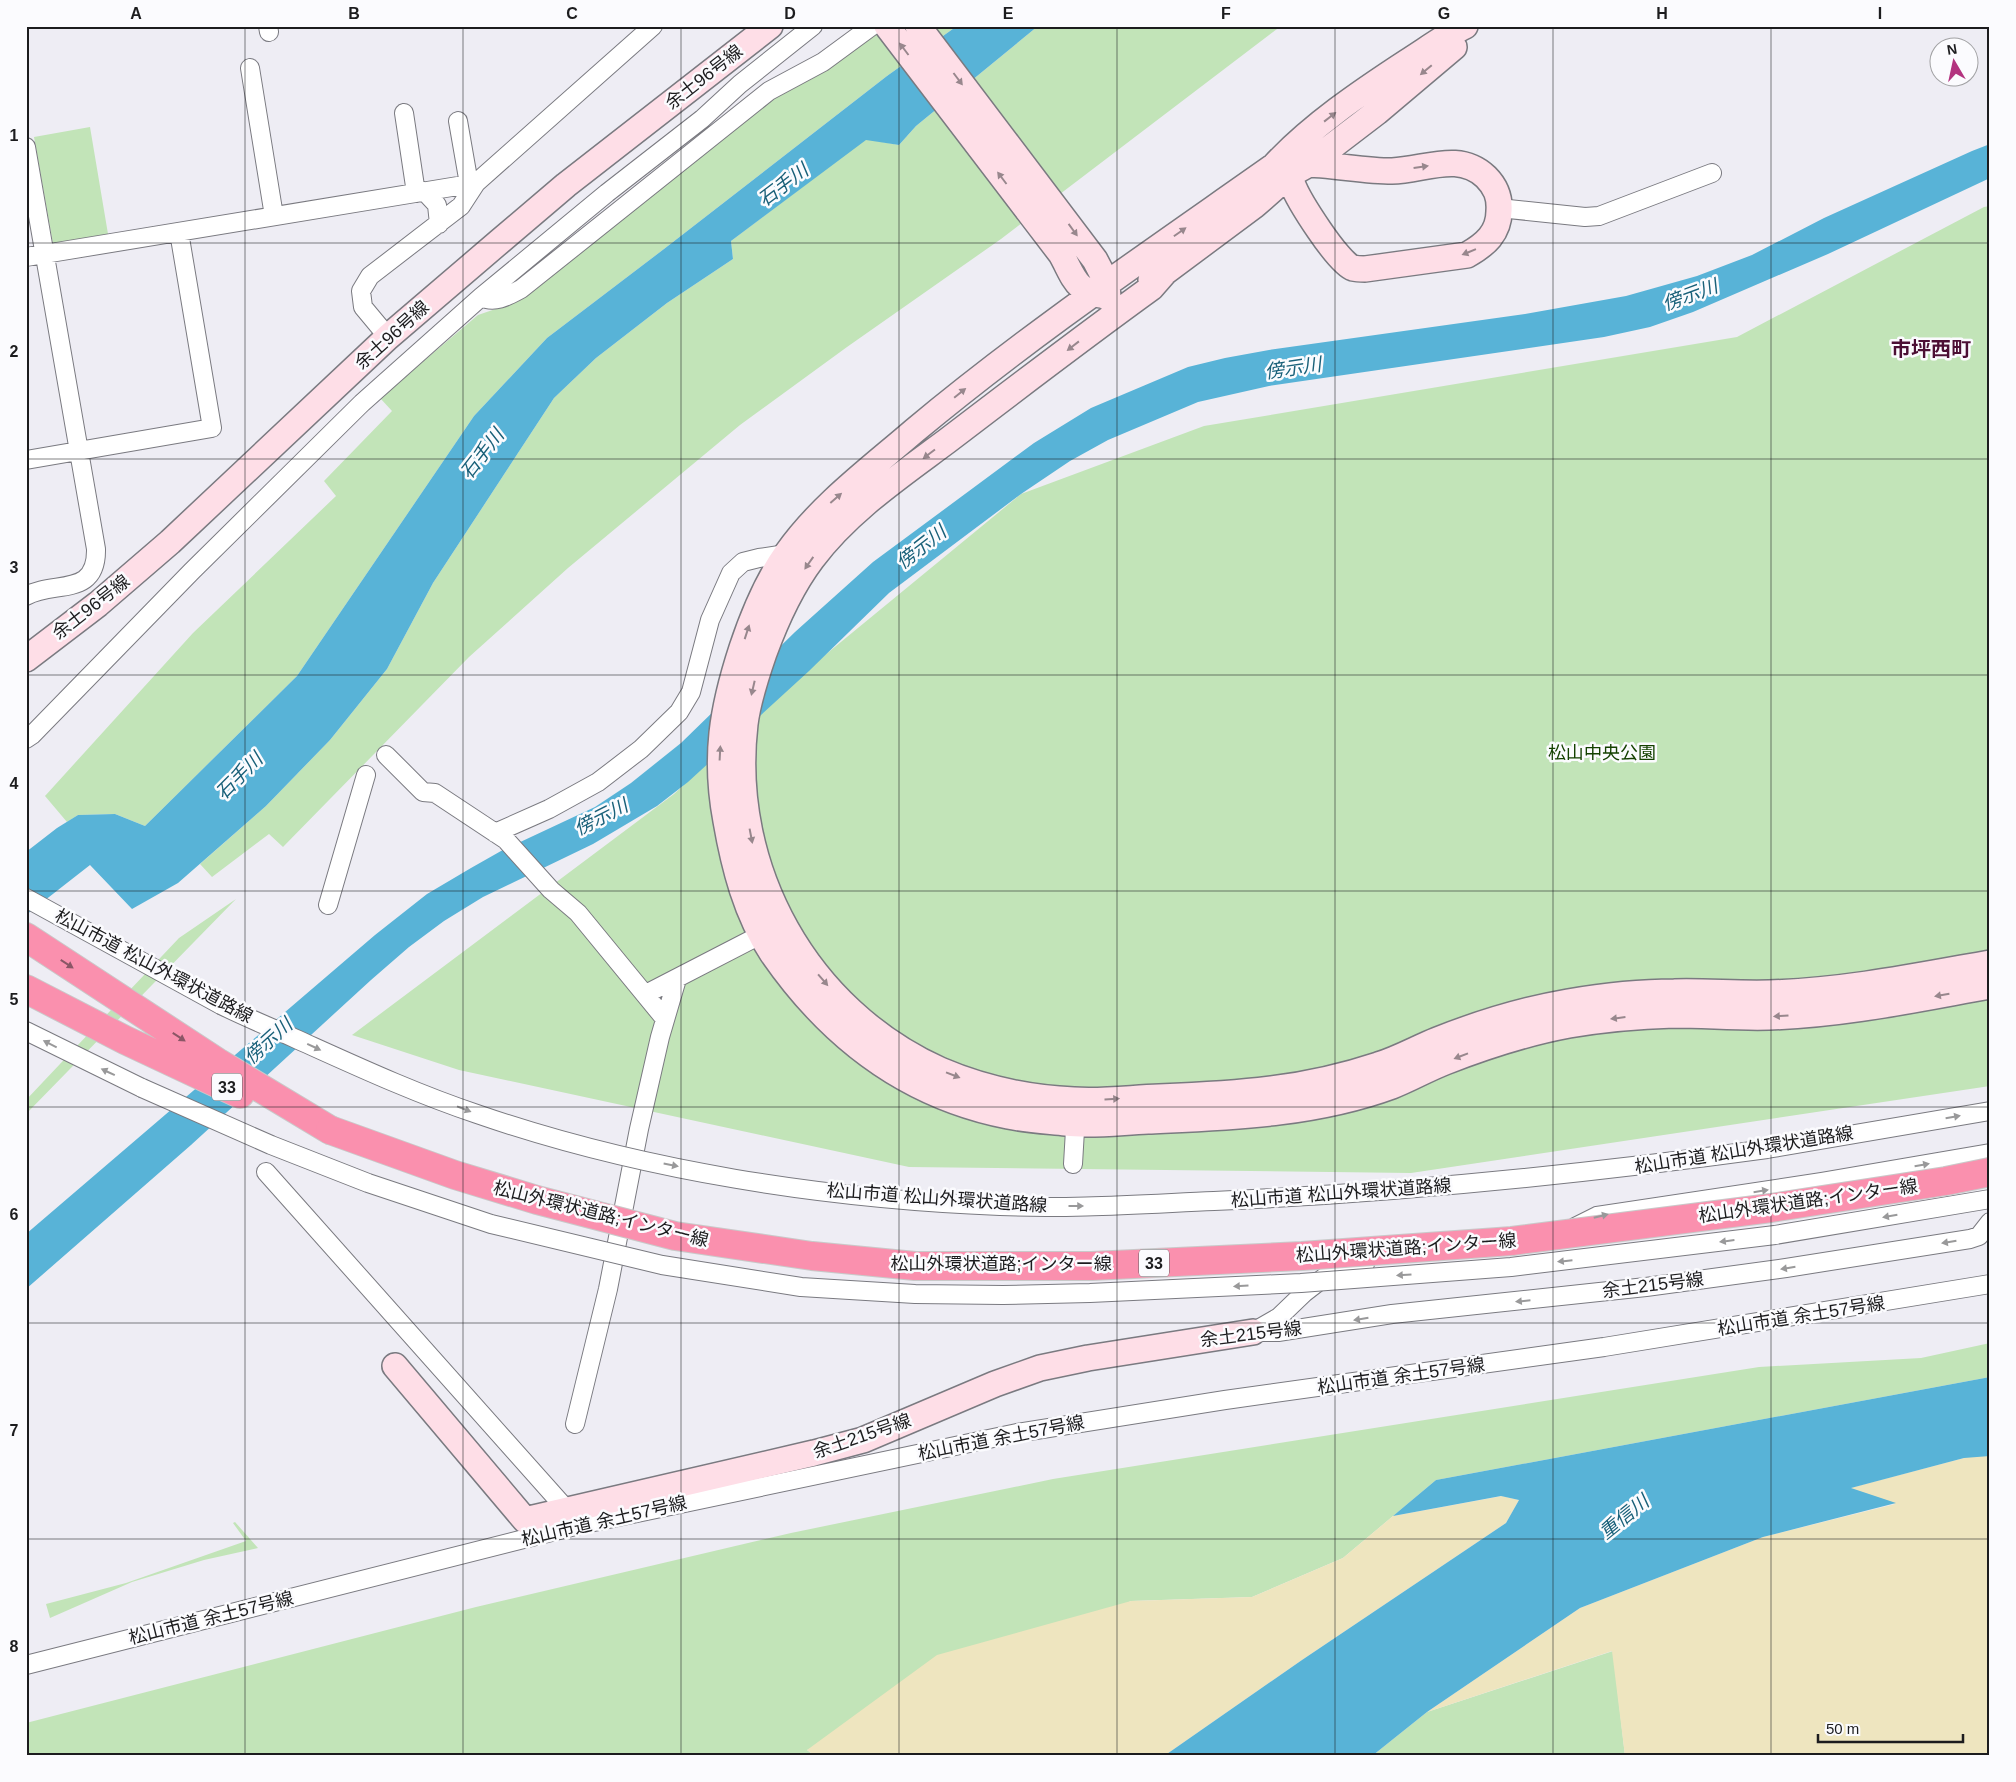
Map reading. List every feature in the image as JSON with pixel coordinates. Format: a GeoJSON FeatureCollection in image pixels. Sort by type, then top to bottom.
{"type":"FeatureCollection","features":[{"type":"Feature","properties":{"kind":"highway","name":"33"},"geometry":{"type":"LineString","coordinates":[[26,937],[217,1062],[330,1130]]}},
{"type":"Feature","properties":{"kind":"highway","name":"松山外環状道路;インター線"},"geometry":{"type":"LineString","coordinates":[[26,989],[125,1040],[240,1093],[330,1130],[455,1175],[537,1200],[675,1236],[812,1256],[915,1266],[1092,1266],[1302,1256],[1512,1241],[1771,1208],[1946,1181],[1990,1172]]}},
{"type":"Feature","properties":{"kind":"highway"},"geometry":{"type":"LineString","coordinates":[[26,998],[125,1040]]}},
{"type":"Feature","properties":{"kind":"street"},"geometry":{"type":"LineString","coordinates":[[388,337],[363,307],[362,291],[370,276],[461,206],[473,184],[526,140],[637,32],[653,26]]}},
{"type":"Feature","properties":{"kind":"street","name":"余土96号線"},"geometry":{"type":"LineString","coordinates":[[26,659],[98,604],[170,542],[388,337],[566,185],[770,26]]}},
{"type":"Feature","properties":{"kind":"street"},"geometry":{"type":"LineString","coordinates":[[26,739],[362,403],[480,297],[607,193],[702,119],[740,84],[813,26]]}},
{"type":"Feature","properties":{"kind":"street"},"geometry":{"type":"LineString","coordinates":[[480,297],[488,301],[499,300],[522,289],[769,91],[823,62],[872,26]]}},
{"type":"Feature","properties":{"kind":"street"},"geometry":{"type":"LineString","coordinates":[[887,26],[1061,254],[1079,287],[1103,291],[1131,290],[1165,272],[1262,201],[1274,199],[1285,201],[1309,216]]}},
{"type":"Feature","properties":{"kind":"street"},"geometry":{"type":"LineString","coordinates":[[918,26],[1095,260],[1103,291],[1099,326]]}},
{"type":"Feature","properties":{"kind":"street"},"geometry":{"type":"LineString","coordinates":[[1255,205],[1290,163],[1374,84],[1451,33],[1466,26]]}},
{"type":"Feature","properties":{"kind":"street"},"geometry":{"type":"LineString","coordinates":[[1476,26],[1462,41],[1377,112],[1290,163],[1140,260],[1103,291],[1047,325],[960,393],[822,510],[786,554],[754,612],[732,678],[722,721],[720,764],[722,802],[732,855],[743,892],[760,935],[792,981],[826,1020],[868,1055],[897,1074],[929,1090],[967,1105],[1009,1116],[1076,1112],[1272,1090],[1321,1082],[1383,1064],[1430,1043],[1500,1016],[1566,1002],[1622,994],[1677,992],[1771,993],[1820,990],[1874,983],[1990,962]]}},
{"type":"Feature","properties":{"kind":"street"},"geometry":{"type":"LineString","coordinates":[[250,68],[274,216]]}},
{"type":"Feature","properties":{"kind":"street"},"geometry":{"type":"LineString","coordinates":[[1372,170],[1360,147],[1362,133],[1377,112]]}},
{"type":"Feature","properties":{"kind":"street"},"geometry":{"type":"LineString","coordinates":[[404,113],[420,192],[436,205],[439,224]]}},
{"type":"Feature","properties":{"kind":"street"},"geometry":{"type":"LineString","coordinates":[[458,121],[473,184]]}},
{"type":"Feature","properties":{"kind":"street"},"geometry":{"type":"LineString","coordinates":[[26,147],[96,549],[96,561],[91,572],[82,582],[38,591],[26,596]]}},
{"type":"Feature","properties":{"kind":"street"},"geometry":{"type":"LineString","coordinates":[[1290,163],[1394,171],[1444,163],[1463,164],[1478,170],[1494,184],[1499,198],[1499,214],[1493,234],[1482,247],[1467,255],[1365,269],[1353,268],[1343,260],[1309,216],[1292,185],[1290,163]]}},
{"type":"Feature","properties":{"kind":"street"},"geometry":{"type":"LineString","coordinates":[[1499,208],[1585,217],[1600,216],[1712,173]]}},
{"type":"Feature","properties":{"kind":"street"},"geometry":{"type":"LineString","coordinates":[[26,257],[473,184]]}},
{"type":"Feature","properties":{"kind":"street"},"geometry":{"type":"LineString","coordinates":[[26,460],[212,428],[179,232]]}},
{"type":"Feature","properties":{"kind":"street"},"geometry":{"type":"LineString","coordinates":[[1047,325],[1060,307],[1066,291],[1065,271],[1061,254]]}},
{"type":"Feature","properties":{"kind":"street"},"geometry":{"type":"LineString","coordinates":[[1095,260],[1115,266],[1128,265],[1140,260]]}},
{"type":"Feature","properties":{"kind":"street"},"geometry":{"type":"LineString","coordinates":[[1165,272],[1151,288],[898,478],[840,525],[811,560],[776,620],[754,680],[745,721],[744,788],[753,846],[765,887],[782,924],[811,967],[843,1003],[883,1036],[910,1054],[940,1069],[974,1083],[1076,1112],[1274,1114],[1327,1105],[1391,1086],[1439,1064],[1507,1039],[1580,1024],[1624,1017],[1677,1015],[1772,1017],[1822,1013],[1877,1006],[1990,986]]}},
{"type":"Feature","properties":{"kind":"street"},"geometry":{"type":"LineString","coordinates":[[500,837],[598,782],[641,750],[679,712],[691,692],[710,620],[731,572],[744,562],[786,554]]}},
{"type":"Feature","properties":{"kind":"street"},"geometry":{"type":"LineString","coordinates":[[386,755],[423,792],[436,793],[500,837],[539,878],[578,913],[665,1019]]}},
{"type":"Feature","properties":{"kind":"street"},"geometry":{"type":"LineString","coordinates":[[328,905],[366,775]]}},
{"type":"Feature","properties":{"kind":"street","name":"松山市道 松山外環状道路線"},"geometry":{"type":"LineString","coordinates":[[26,898],[221,1005],[350,1064],[477,1114],[543,1134],[646,1160],[737,1178],[814,1190],[1000,1206],[1092,1206],[1292,1198],[1504,1181],[1634,1167],[1767,1149],[1990,1111]]}},
{"type":"Feature","properties":{"kind":"street"},"geometry":{"type":"LineString","coordinates":[[646,994],[782,924]]}},
{"type":"Feature","properties":{"kind":"street"},"geometry":{"type":"LineString","coordinates":[[575,1424],[608,1289],[639,1129],[665,1019],[677,978]]}},
{"type":"Feature","properties":{"kind":"street"},"geometry":{"type":"LineString","coordinates":[[26,1031],[142,1088],[271,1144],[360,1180],[431,1205],[491,1224],[662,1265],[800,1287],[878,1293],[1003,1295],[1090,1293],[1301,1283],[1511,1267],[1775,1235],[1990,1199]]}},
{"type":"Feature","properties":{"kind":"street"},"geometry":{"type":"LineString","coordinates":[[1073,1164],[1076,1112]]}},
{"type":"Feature","properties":{"kind":"street"},"geometry":{"type":"LineString","coordinates":[[1253,1332],[1279,1318],[1304,1293],[1335,1269],[1350,1265],[1550,1246],[1564,1239],[1576,1226],[1597,1216],[1822,1182],[1990,1153]]}},
{"type":"Feature","properties":{"kind":"street"},"geometry":{"type":"LineString","coordinates":[[266,1172],[571,1518]]}},
{"type":"Feature","properties":{"kind":"street","name":"余土215号線"},"geometry":{"type":"LineString","coordinates":[[529,1528],[863,1440],[994,1384],[1040,1368],[1088,1358],[1253,1332],[1278,1332],[1392,1314],[1646,1287],[1786,1268],[1970,1239],[1979,1236],[1990,1222]]}},
{"type":"Feature","properties":{"kind":"street","name":"松山市道 余土57号線"},"geometry":{"type":"LineString","coordinates":[[571,1518],[1017,1433],[1244,1398],[1604,1347],[1990,1284]]}},
{"type":"Feature","properties":{"kind":"street"},"geometry":{"type":"LineString","coordinates":[[395,1366],[529,1528]]}},
{"type":"Feature","properties":{"kind":"street","name":"松山市道 余土57号線"},"geometry":{"type":"LineString","coordinates":[[26,1665],[529,1528]]}},
{"type":"Feature","properties":{"kind":"green space"},"geometry":{"type":"Polygon","coordinates":[[[888,26],[957,26],[887,76],[547,338],[474,416],[297,676],[145,826],[115,814],[78,815],[67,822],[45,796],[193,633],[336,496],[324,481],[392,411],[380,398],[478,315],[519,301],[784,91],[829,65],[888,26]]]}},
{"type":"Feature","properties":{"kind":"green space"},"geometry":{"type":"Polygon","coordinates":[[[1038,26],[1281,26],[1001,239],[740,425],[568,568],[469,657],[283,847],[269,834],[212,877],[200,864],[266,806],[330,740],[387,669],[433,583],[554,398],[596,358],[667,303],[733,259],[731,241],[866,139],[899,145],[916,126],[1038,26]]]}},
{"type":"Feature","properties":{"kind":"green space"},"geometry":{"type":"Polygon","coordinates":[[[90,127],[108,234],[53,244],[34,137],[90,127]]]}},
{"type":"Feature","properties":{"kind":"green space","name":"松山中央公園"},"geometry":{"type":"Polygon","coordinates":[[[1990,206],[1990,1086],[1411,1173],[909,1167],[459,1070],[352,1035],[674,794],[819,660],[1021,494],[1204,426],[1737,337],[1984,207],[1990,206]]]}},
{"type":"Feature","properties":{"kind":"green space"},"geometry":{"type":"Polygon","coordinates":[[[236,899],[26,1114],[26,1100],[179,938],[236,899]]]}},
{"type":"Feature","properties":{"kind":"green space"},"geometry":{"type":"Polygon","coordinates":[[[1990,1343],[1990,1377],[1436,1480],[1343,1558],[1252,1597],[1131,1601],[807,1750],[815,1756],[26,1756],[26,1723],[476,1607],[791,1533],[1053,1479],[1759,1367],[1921,1358],[1990,1343]]]}},
{"type":"Feature","properties":{"kind":"green space"},"geometry":{"type":"Polygon","coordinates":[[[235,1522],[258,1548],[204,1560],[132,1582],[50,1618],[46,1604],[126,1583],[246,1541],[233,1523],[235,1522]]]}},
{"type":"Feature","properties":{"kind":"green space"},"geometry":{"type":"Polygon","coordinates":[[[1613,1651],[1625,1756],[1372,1756],[1427,1712],[1613,1651]]]}},
{"type":"Feature","properties":{"kind":"sand"},"geometry":{"type":"Polygon","coordinates":[[[1990,1399],[1990,1756],[1625,1756],[1612,1651],[1427,1712],[1580,1608],[1763,1537],[1895,1504],[1850,1488],[1964,1458],[1990,1399]]]}},
{"type":"Feature","properties":{"kind":"sand"},"geometry":{"type":"Polygon","coordinates":[[[1502,1496],[1519,1500],[1506,1523],[1302,1660],[1164,1756],[815,1756],[807,1750],[937,1655],[1131,1601],[1252,1597],[1343,1558],[1393,1516],[1502,1496]]]}},
{"type":"Feature","properties":{"kind":"water","name":"石手川"},"geometry":{"type":"Polygon","coordinates":[[[957,26],[1038,26],[916,126],[899,145],[866,140],[731,241],[733,259],[667,303],[596,358],[554,398],[433,583],[387,669],[330,740],[266,806],[178,883],[132,909],[90,865],[26,915],[26,852],[57,828],[78,815],[115,814],[145,826],[297,676],[474,416],[547,338],[887,76],[957,26]]]}},
{"type":"Feature","properties":{"kind":"water","name":"傍示川"},"geometry":{"type":"Polygon","coordinates":[[[1990,144],[1990,178],[1828,254],[1693,312],[1650,327],[1604,337],[1269,386],[1198,402],[1108,440],[1070,461],[1021,494],[889,593],[809,671],[688,782],[657,806],[593,844],[483,897],[444,921],[409,947],[191,1145],[26,1289],[26,1234],[375,935],[427,894],[501,851],[595,807],[631,783],[681,743],[795,632],[873,562],[1034,443],[1091,408],[1188,367],[1225,358],[1269,350],[1525,314],[1626,296],[1697,276],[1752,255],[1824,218],[1990,144]]]}},
{"type":"Feature","properties":{"kind":"water","name":"重信川"},"geometry":{"type":"Polygon","coordinates":[[[1990,1377],[1990,1456],[1964,1458],[1851,1488],[1896,1503],[1763,1537],[1580,1608],[1427,1712],[1372,1756],[1164,1756],[1302,1660],[1506,1523],[1519,1500],[1501,1496],[1393,1516],[1436,1480],[1990,1377]]]}},
{"type":"Feature","properties":{"kind":"district","name":"市坪西町"},"geometry":{"type":"Point","coordinates":[1931,349]}}]}
